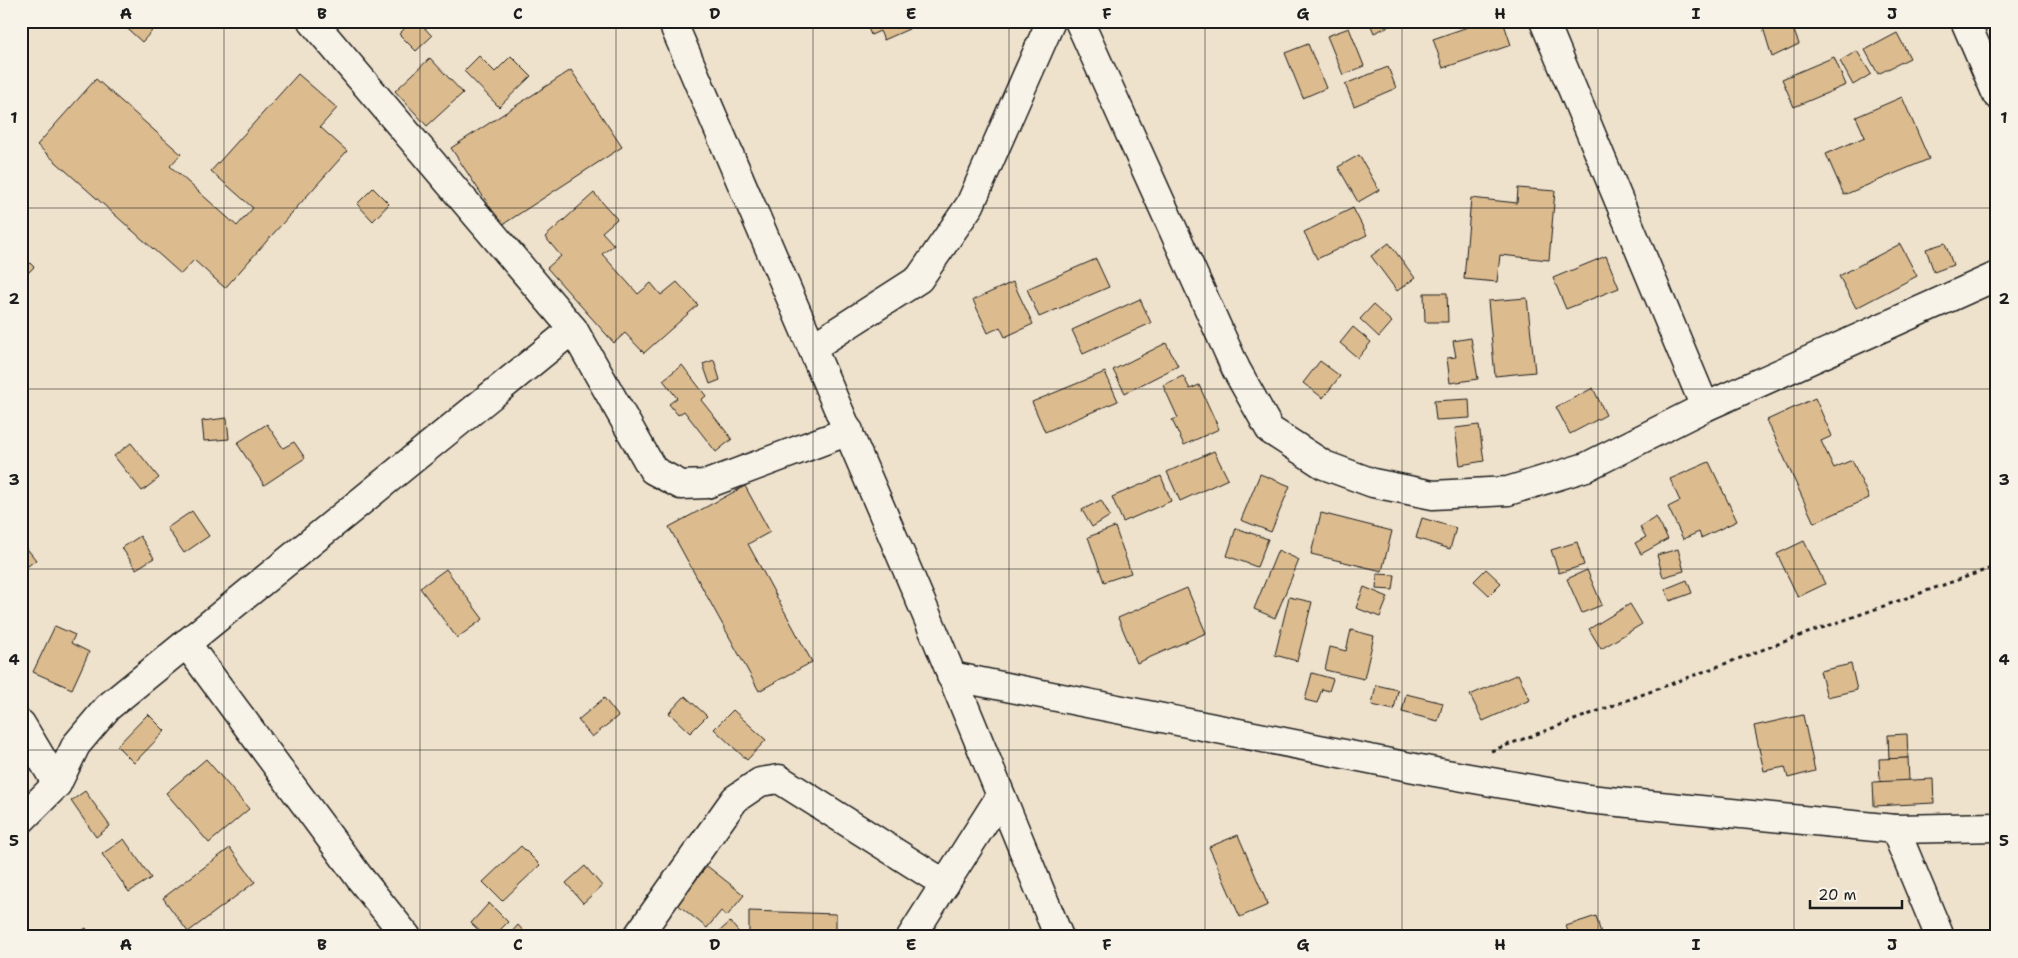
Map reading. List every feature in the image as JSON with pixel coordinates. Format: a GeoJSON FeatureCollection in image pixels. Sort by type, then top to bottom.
{"type":"FeatureCollection","features":[{"type":"Feature","properties":{"kind":"street"},"geometry":{"type":"LineString","coordinates":[[312,21],[573,329],[652,470],[681,484],[707,484],[849,431]]}},
{"type":"Feature","properties":{"kind":"street"},"geometry":{"type":"LineString","coordinates":[[672,21],[849,431],[1059,937]]}},
{"type":"Feature","properties":{"kind":"street"},"geometry":{"type":"LineString","coordinates":[[813,347],[918,279],[970,205],[1051,21]]}},
{"type":"Feature","properties":{"kind":"street"},"geometry":{"type":"LineString","coordinates":[[1079,21],[1236,369],[1270,430],[1324,465],[1373,483],[1433,495],[1508,491],[1586,467],[1705,407],[1997,276]]}},
{"type":"Feature","properties":{"kind":"street"},"geometry":{"type":"LineString","coordinates":[[1544,21],[1705,407]]}},
{"type":"Feature","properties":{"kind":"street"},"geometry":{"type":"LineString","coordinates":[[1965,21],[1997,96]]}},
{"type":"Feature","properties":{"kind":"street"},"geometry":{"type":"LineString","coordinates":[[21,820],[57,784],[76,745],[108,707],[573,329]]}},
{"type":"Feature","properties":{"kind":"street"},"geometry":{"type":"LineString","coordinates":[[186,643],[358,877],[407,937]]}},
{"type":"Feature","properties":{"kind":"street"},"geometry":{"type":"LineString","coordinates":[[951,676],[1434,772],[1588,799],[1895,829],[1997,827]]}},
{"type":"Feature","properties":{"kind":"street"},"geometry":{"type":"LineString","coordinates":[[21,724],[57,784]]}},
{"type":"Feature","properties":{"kind":"street"},"geometry":{"type":"LineString","coordinates":[[638,937],[735,799],[760,782],[778,778],[945,884]]}},
{"type":"Feature","properties":{"kind":"street"},"geometry":{"type":"LineString","coordinates":[[911,937],[1000,797]]}},
{"type":"Feature","properties":{"kind":"street"},"geometry":{"type":"LineString","coordinates":[[1895,829],[1940,937]]}},
{"type":"Feature","properties":{"kind":"path"},"geometry":{"type":"LineString","coordinates":[[1490,751],[1802,634],[1997,566]]}},
{"type":"Feature","properties":{"kind":"building"},"geometry":{"type":"Polygon","coordinates":[[[119,21],[161,21],[142,42],[119,21]]]}},
{"type":"Feature","properties":{"kind":"building"},"geometry":{"type":"Polygon","coordinates":[[[412,21],[418,21],[432,36],[416,51],[399,34],[412,21]]]}},
{"type":"Feature","properties":{"kind":"building"},"geometry":{"type":"Polygon","coordinates":[[[865,21],[906,21],[909,29],[884,40],[880,31],[871,35],[865,21]]]}},
{"type":"Feature","properties":{"kind":"building"},"geometry":{"type":"Polygon","coordinates":[[[1369,21],[1400,21],[1374,33],[1369,21]]]}},
{"type":"Feature","properties":{"kind":"building"},"geometry":{"type":"Polygon","coordinates":[[[1485,21],[1503,21],[1511,45],[1443,68],[1433,39],[1485,21]]]}},
{"type":"Feature","properties":{"kind":"building"},"geometry":{"type":"Polygon","coordinates":[[[1761,21],[1815,21],[1794,31],[1799,44],[1772,57],[1761,21]]]}},
{"type":"Feature","properties":{"kind":"building"},"geometry":{"type":"Polygon","coordinates":[[[1349,28],[1364,66],[1343,75],[1327,36],[1349,28]]]}},
{"type":"Feature","properties":{"kind":"building"},"geometry":{"type":"Polygon","coordinates":[[[1897,33],[1910,58],[1878,74],[1865,50],[1897,33]]]}},
{"type":"Feature","properties":{"kind":"building"},"geometry":{"type":"Polygon","coordinates":[[[1308,44],[1326,88],[1303,98],[1285,53],[1308,44]]]}},
{"type":"Feature","properties":{"kind":"building"},"geometry":{"type":"Polygon","coordinates":[[[1857,51],[1871,74],[1853,85],[1840,61],[1857,51]]]}},
{"type":"Feature","properties":{"kind":"building"},"geometry":{"type":"Polygon","coordinates":[[[479,56],[495,72],[511,56],[531,76],[499,107],[464,71],[479,56]]]}},
{"type":"Feature","properties":{"kind":"building"},"geometry":{"type":"Polygon","coordinates":[[[1834,57],[1846,85],[1794,107],[1782,79],[1834,57]]]}},
{"type":"Feature","properties":{"kind":"building"},"geometry":{"type":"Polygon","coordinates":[[[430,58],[463,93],[427,126],[395,91],[430,58]]]}},
{"type":"Feature","properties":{"kind":"building"},"geometry":{"type":"Polygon","coordinates":[[[1388,67],[1396,88],[1354,106],[1345,84],[1388,67]]]}},
{"type":"Feature","properties":{"kind":"building"},"geometry":{"type":"Polygon","coordinates":[[[571,70],[622,147],[502,225],[451,148],[571,70]]]}},
{"type":"Feature","properties":{"kind":"building"},"geometry":{"type":"Polygon","coordinates":[[[298,74],[337,108],[320,127],[347,151],[225,288],[194,260],[181,274],[37,145],[96,79],[181,154],[170,166],[237,226],[253,208],[211,171],[298,74]]]}},
{"type":"Feature","properties":{"kind":"building"},"geometry":{"type":"Polygon","coordinates":[[[1902,97],[1929,159],[1844,195],[1826,154],[1865,137],[1856,117],[1902,97]]]}},
{"type":"Feature","properties":{"kind":"building"},"geometry":{"type":"Polygon","coordinates":[[[1359,155],[1379,190],[1358,202],[1338,167],[1359,155]]]}},
{"type":"Feature","properties":{"kind":"building"},"geometry":{"type":"Polygon","coordinates":[[[373,188],[389,204],[373,221],[357,204],[373,188]]]}},
{"type":"Feature","properties":{"kind":"building"},"geometry":{"type":"Polygon","coordinates":[[[1518,188],[1555,191],[1549,260],[1500,255],[1497,282],[1464,279],[1471,198],[1517,203],[1518,188]]]}},
{"type":"Feature","properties":{"kind":"building"},"geometry":{"type":"Polygon","coordinates":[[[594,193],[617,219],[602,232],[614,245],[602,254],[638,294],[651,283],[661,295],[677,282],[698,305],[644,353],[625,333],[614,343],[547,268],[561,256],[545,237],[594,193]]]}},
{"type":"Feature","properties":{"kind":"building"},"geometry":{"type":"Polygon","coordinates":[[[1353,208],[1367,235],[1317,259],[1304,232],[1353,208]]]}},
{"type":"Feature","properties":{"kind":"building"},"geometry":{"type":"Polygon","coordinates":[[[1389,243],[1415,278],[1397,291],[1371,256],[1389,243]]]}},
{"type":"Feature","properties":{"kind":"building"},"geometry":{"type":"Polygon","coordinates":[[[1945,243],[1953,265],[1934,272],[1926,249],[1945,243]]]}},
{"type":"Feature","properties":{"kind":"building"},"geometry":{"type":"Polygon","coordinates":[[[1900,244],[1917,276],[1856,308],[1839,276],[1900,244]]]}},
{"type":"Feature","properties":{"kind":"building"},"geometry":{"type":"Polygon","coordinates":[[[21,254],[34,267],[21,280],[21,254]]]}},
{"type":"Feature","properties":{"kind":"building"},"geometry":{"type":"Polygon","coordinates":[[[1606,256],[1619,288],[1566,309],[1553,278],[1606,256]]]}},
{"type":"Feature","properties":{"kind":"building"},"geometry":{"type":"Polygon","coordinates":[[[1096,259],[1109,287],[1039,317],[1027,289],[1096,259]]]}},
{"type":"Feature","properties":{"kind":"building"},"geometry":{"type":"Polygon","coordinates":[[[1013,282],[1033,324],[1005,337],[1000,327],[988,333],[973,300],[1013,282]]]}},
{"type":"Feature","properties":{"kind":"building"},"geometry":{"type":"Polygon","coordinates":[[[1424,293],[1447,293],[1448,322],[1425,322],[1424,293]]]}},
{"type":"Feature","properties":{"kind":"building"},"geometry":{"type":"Polygon","coordinates":[[[1527,298],[1535,372],[1495,376],[1488,301],[1527,298]]]}},
{"type":"Feature","properties":{"kind":"building"},"geometry":{"type":"Polygon","coordinates":[[[1140,299],[1151,323],[1083,354],[1072,330],[1140,299]]]}},
{"type":"Feature","properties":{"kind":"building"},"geometry":{"type":"Polygon","coordinates":[[[1373,305],[1392,322],[1379,337],[1360,319],[1373,305]]]}},
{"type":"Feature","properties":{"kind":"building"},"geometry":{"type":"Polygon","coordinates":[[[1353,327],[1371,342],[1358,358],[1340,343],[1353,327]]]}},
{"type":"Feature","properties":{"kind":"building"},"geometry":{"type":"Polygon","coordinates":[[[1471,338],[1478,379],[1450,383],[1447,358],[1456,357],[1453,341],[1471,338]]]}},
{"type":"Feature","properties":{"kind":"building"},"geometry":{"type":"Polygon","coordinates":[[[1166,343],[1178,366],[1125,393],[1113,370],[1166,343]]]}},
{"type":"Feature","properties":{"kind":"building"},"geometry":{"type":"Polygon","coordinates":[[[714,360],[720,380],[710,384],[703,364],[714,360]]]}},
{"type":"Feature","properties":{"kind":"building"},"geometry":{"type":"Polygon","coordinates":[[[1320,361],[1340,376],[1323,398],[1303,383],[1320,361]]]}},
{"type":"Feature","properties":{"kind":"building"},"geometry":{"type":"Polygon","coordinates":[[[682,365],[706,396],[701,400],[732,439],[716,452],[684,411],[678,415],[669,404],[677,398],[663,380],[682,365]]]}},
{"type":"Feature","properties":{"kind":"building"},"geometry":{"type":"Polygon","coordinates":[[[1105,372],[1118,401],[1045,432],[1032,402],[1105,372]]]}},
{"type":"Feature","properties":{"kind":"building"},"geometry":{"type":"Polygon","coordinates":[[[1183,376],[1190,389],[1199,385],[1219,429],[1184,445],[1172,420],[1178,418],[1163,385],[1183,376]]]}},
{"type":"Feature","properties":{"kind":"building"},"geometry":{"type":"Polygon","coordinates":[[[1593,388],[1606,415],[1570,434],[1556,407],[1593,388]]]}},
{"type":"Feature","properties":{"kind":"building"},"geometry":{"type":"Polygon","coordinates":[[[1815,398],[1832,436],[1821,441],[1834,468],[1852,460],[1869,498],[1814,523],[1767,420],[1815,398]]]}},
{"type":"Feature","properties":{"kind":"building"},"geometry":{"type":"Polygon","coordinates":[[[1469,399],[1470,418],[1436,420],[1434,401],[1469,399]]]}},
{"type":"Feature","properties":{"kind":"building"},"geometry":{"type":"Polygon","coordinates":[[[227,418],[229,439],[204,441],[202,421],[227,418]]]}},
{"type":"Feature","properties":{"kind":"building"},"geometry":{"type":"Polygon","coordinates":[[[267,424],[283,448],[294,442],[305,458],[264,485],[237,443],[267,424]]]}},
{"type":"Feature","properties":{"kind":"building"},"geometry":{"type":"Polygon","coordinates":[[[1479,425],[1484,461],[1460,465],[1455,428],[1479,425]]]}},
{"type":"Feature","properties":{"kind":"building"},"geometry":{"type":"Polygon","coordinates":[[[131,443],[159,478],[142,491],[114,456],[131,443]]]}},
{"type":"Feature","properties":{"kind":"building"},"geometry":{"type":"Polygon","coordinates":[[[1214,451],[1228,479],[1180,501],[1167,472],[1214,451]]]}},
{"type":"Feature","properties":{"kind":"building"},"geometry":{"type":"Polygon","coordinates":[[[1709,462],[1737,521],[1701,538],[1699,532],[1683,539],[1668,507],[1680,501],[1670,479],[1709,462]]]}},
{"type":"Feature","properties":{"kind":"building"},"geometry":{"type":"Polygon","coordinates":[[[1260,474],[1290,486],[1271,532],[1241,520],[1260,474]]]}},
{"type":"Feature","properties":{"kind":"building"},"geometry":{"type":"Polygon","coordinates":[[[1161,476],[1171,501],[1123,522],[1112,497],[1161,476]]]}},
{"type":"Feature","properties":{"kind":"building"},"geometry":{"type":"Polygon","coordinates":[[[745,486],[770,532],[748,544],[812,662],[759,691],[669,527],[745,486]]]}},
{"type":"Feature","properties":{"kind":"building"},"geometry":{"type":"Polygon","coordinates":[[[1101,500],[1110,516],[1092,527],[1082,510],[1101,500]]]}},
{"type":"Feature","properties":{"kind":"building"},"geometry":{"type":"Polygon","coordinates":[[[192,511],[209,536],[184,553],[167,528],[192,511]]]}},
{"type":"Feature","properties":{"kind":"building"},"geometry":{"type":"Polygon","coordinates":[[[1321,513],[1392,531],[1382,571],[1311,554],[1321,513]]]}},
{"type":"Feature","properties":{"kind":"building"},"geometry":{"type":"Polygon","coordinates":[[[1656,517],[1668,539],[1641,554],[1635,543],[1646,537],[1640,527],[1656,517]]]}},
{"type":"Feature","properties":{"kind":"building"},"geometry":{"type":"Polygon","coordinates":[[[1422,518],[1456,528],[1450,549],[1416,538],[1422,518]]]}},
{"type":"Feature","properties":{"kind":"building"},"geometry":{"type":"Polygon","coordinates":[[[1115,527],[1131,573],[1104,582],[1088,537],[1115,527]]]}},
{"type":"Feature","properties":{"kind":"building"},"geometry":{"type":"Polygon","coordinates":[[[1236,528],[1268,539],[1257,567],[1227,556],[1236,528]]]}},
{"type":"Feature","properties":{"kind":"building"},"geometry":{"type":"Polygon","coordinates":[[[140,536],[154,558],[136,569],[122,548],[140,536]]]}},
{"type":"Feature","properties":{"kind":"building"},"geometry":{"type":"Polygon","coordinates":[[[21,541],[36,560],[21,571],[21,541]]]}},
{"type":"Feature","properties":{"kind":"building"},"geometry":{"type":"Polygon","coordinates":[[[1804,541],[1825,584],[1798,597],[1777,554],[1804,541]]]}},
{"type":"Feature","properties":{"kind":"building"},"geometry":{"type":"Polygon","coordinates":[[[1577,542],[1584,565],[1559,573],[1551,550],[1577,542]]]}},
{"type":"Feature","properties":{"kind":"building"},"geometry":{"type":"Polygon","coordinates":[[[1678,549],[1684,571],[1663,577],[1657,555],[1678,549]]]}},
{"type":"Feature","properties":{"kind":"building"},"geometry":{"type":"Polygon","coordinates":[[[1278,550],[1299,560],[1275,618],[1254,609],[1278,550]]]}},
{"type":"Feature","properties":{"kind":"building"},"geometry":{"type":"Polygon","coordinates":[[[446,569],[483,619],[457,638],[420,588],[446,569]]]}},
{"type":"Feature","properties":{"kind":"building"},"geometry":{"type":"Polygon","coordinates":[[[1486,569],[1501,583],[1489,595],[1474,581],[1486,569]]]}},
{"type":"Feature","properties":{"kind":"building"},"geometry":{"type":"Polygon","coordinates":[[[1587,570],[1602,605],[1582,613],[1567,579],[1587,570]]]}},
{"type":"Feature","properties":{"kind":"building"},"geometry":{"type":"Polygon","coordinates":[[[1377,574],[1395,575],[1393,590],[1376,589],[1377,574]]]}},
{"type":"Feature","properties":{"kind":"building"},"geometry":{"type":"Polygon","coordinates":[[[1687,580],[1692,593],[1670,601],[1665,589],[1687,580]]]}},
{"type":"Feature","properties":{"kind":"building"},"geometry":{"type":"Polygon","coordinates":[[[1364,587],[1388,597],[1380,617],[1356,608],[1364,587]]]}},
{"type":"Feature","properties":{"kind":"building"},"geometry":{"type":"Polygon","coordinates":[[[1187,588],[1206,633],[1137,663],[1118,618],[1187,588]]]}},
{"type":"Feature","properties":{"kind":"building"},"geometry":{"type":"Polygon","coordinates":[[[1289,597],[1312,602],[1297,661],[1275,655],[1289,597]]]}},
{"type":"Feature","properties":{"kind":"building"},"geometry":{"type":"Polygon","coordinates":[[[1630,604],[1642,624],[1601,649],[1589,629],[1630,604]]]}},
{"type":"Feature","properties":{"kind":"building"},"geometry":{"type":"Polygon","coordinates":[[[55,626],[75,635],[71,643],[89,652],[72,689],[33,672],[55,626]]]}},
{"type":"Feature","properties":{"kind":"building"},"geometry":{"type":"Polygon","coordinates":[[[1351,630],[1374,636],[1364,679],[1325,670],[1330,647],[1346,651],[1351,630]]]}},
{"type":"Feature","properties":{"kind":"building"},"geometry":{"type":"Polygon","coordinates":[[[1851,664],[1857,690],[1827,697],[1820,671],[1851,664]]]}},
{"type":"Feature","properties":{"kind":"building"},"geometry":{"type":"Polygon","coordinates":[[[1312,673],[1333,679],[1329,691],[1322,689],[1317,703],[1305,700],[1312,673]]]}},
{"type":"Feature","properties":{"kind":"building"},"geometry":{"type":"Polygon","coordinates":[[[1518,674],[1530,700],[1483,721],[1470,695],[1518,674]]]}},
{"type":"Feature","properties":{"kind":"building"},"geometry":{"type":"Polygon","coordinates":[[[1376,685],[1398,690],[1394,710],[1372,705],[1376,685]]]}},
{"type":"Feature","properties":{"kind":"building"},"geometry":{"type":"Polygon","coordinates":[[[1406,694],[1443,703],[1438,721],[1402,712],[1406,694]]]}},
{"type":"Feature","properties":{"kind":"building"},"geometry":{"type":"Polygon","coordinates":[[[685,696],[707,716],[690,733],[669,713],[685,696]]]}},
{"type":"Feature","properties":{"kind":"building"},"geometry":{"type":"Polygon","coordinates":[[[604,698],[618,716],[592,737],[578,720],[604,698]]]}},
{"type":"Feature","properties":{"kind":"building"},"geometry":{"type":"Polygon","coordinates":[[[733,710],[766,740],[747,760],[714,729],[733,710]]]}},
{"type":"Feature","properties":{"kind":"building"},"geometry":{"type":"Polygon","coordinates":[[[148,714],[165,731],[134,763],[117,746],[148,714]]]}},
{"type":"Feature","properties":{"kind":"building"},"geometry":{"type":"Polygon","coordinates":[[[1803,715],[1815,771],[1788,778],[1785,767],[1764,771],[1754,726],[1803,715]]]}},
{"type":"Feature","properties":{"kind":"building"},"geometry":{"type":"Polygon","coordinates":[[[1907,734],[1908,758],[1889,759],[1888,735],[1907,734]]]}},
{"type":"Feature","properties":{"kind":"building"},"geometry":{"type":"Polygon","coordinates":[[[1908,758],[1909,781],[1880,782],[1879,759],[1908,758]]]}},
{"type":"Feature","properties":{"kind":"building"},"geometry":{"type":"Polygon","coordinates":[[[206,759],[249,809],[209,843],[166,793],[206,759]]]}},
{"type":"Feature","properties":{"kind":"building"},"geometry":{"type":"Polygon","coordinates":[[[1933,779],[1934,803],[1874,806],[1873,782],[1933,779]]]}},
{"type":"Feature","properties":{"kind":"building"},"geometry":{"type":"Polygon","coordinates":[[[85,791],[110,826],[96,837],[71,801],[85,791]]]}},
{"type":"Feature","properties":{"kind":"building"},"geometry":{"type":"Polygon","coordinates":[[[1238,835],[1268,905],[1240,917],[1209,847],[1238,835]]]}},
{"type":"Feature","properties":{"kind":"building"},"geometry":{"type":"Polygon","coordinates":[[[124,839],[151,878],[129,892],[102,854],[124,839]]]}},
{"type":"Feature","properties":{"kind":"building"},"geometry":{"type":"Polygon","coordinates":[[[521,846],[540,865],[502,901],[483,882],[521,846]]]}},
{"type":"Feature","properties":{"kind":"building"},"geometry":{"type":"Polygon","coordinates":[[[230,848],[255,882],[188,932],[163,898],[230,848]]]}},
{"type":"Feature","properties":{"kind":"building"},"geometry":{"type":"Polygon","coordinates":[[[585,866],[602,886],[583,903],[566,883],[585,866]]]}},
{"type":"Feature","properties":{"kind":"building"},"geometry":{"type":"Polygon","coordinates":[[[707,866],[744,895],[727,916],[721,911],[707,928],[677,904],[707,866]]]}},
{"type":"Feature","properties":{"kind":"building"},"geometry":{"type":"Polygon","coordinates":[[[489,903],[508,922],[499,931],[504,937],[486,937],[471,923],[489,903]]]}},
{"type":"Feature","properties":{"kind":"building"},"geometry":{"type":"Polygon","coordinates":[[[749,911],[836,914],[836,937],[749,937],[749,911]]]}},
{"type":"Feature","properties":{"kind":"building"},"geometry":{"type":"Polygon","coordinates":[[[1596,916],[1602,937],[1570,937],[1566,926],[1596,916]]]}},
{"type":"Feature","properties":{"kind":"building"},"geometry":{"type":"Polygon","coordinates":[[[730,922],[743,937],[713,937],[730,922]]]}},
{"type":"Feature","properties":{"kind":"building"},"geometry":{"type":"Polygon","coordinates":[[[518,925],[529,937],[507,937],[518,925]]]}},
{"type":"Feature","properties":{"kind":"building"},"geometry":{"type":"Polygon","coordinates":[[[86,928],[91,937],[72,937],[86,928]]]}}]}
